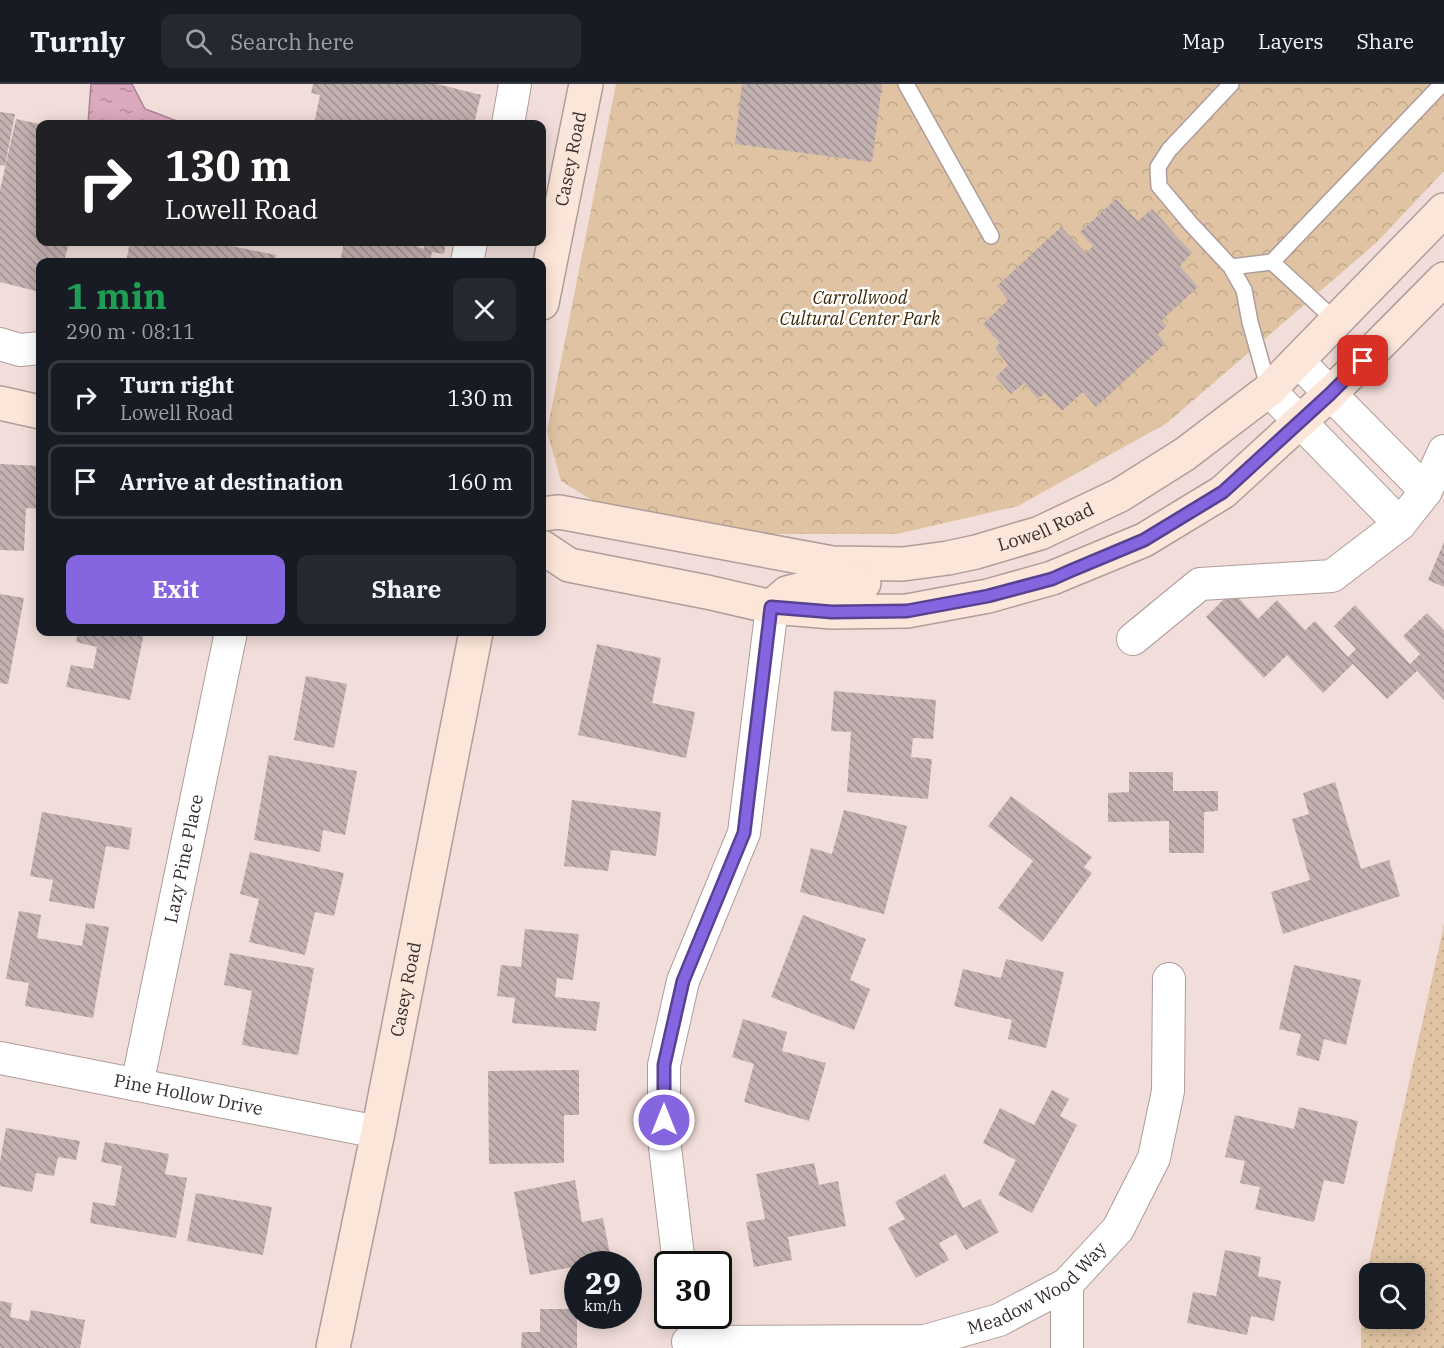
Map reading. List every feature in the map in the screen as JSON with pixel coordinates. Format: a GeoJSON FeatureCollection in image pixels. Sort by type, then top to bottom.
{"type":"FeatureCollection","features":[{"type":"Feature","properties":{"kind":"street"},"geometry":{"type":"LineString","coordinates":[[509,120],[515,84]]}},
{"type":"Feature","properties":{"kind":"street","name":"Casey Road"},"geometry":{"type":"LineString","coordinates":[[546,283],[586,84]]}},
{"type":"Feature","properties":{"kind":"street","name":"Lowell Road"},"geometry":{"type":"LineString","coordinates":[[546,514],[559,512],[832,563],[903,564],[948,558],[1040,533],[1120,495],[1185,454],[1269,390],[1444,210]]}},
{"type":"Feature","properties":{"kind":"street"},"geometry":{"type":"LineString","coordinates":[[546,554],[555,571],[707,592],[771,607],[832,612],[907,611],[988,596],[1052,579],[1144,540],[1223,492],[1330,394],[1444,279]]}},
{"type":"Feature","properties":{"kind":"street"},"geometry":{"type":"LineString","coordinates":[[0,344],[20,350],[36,348]]}},
{"type":"Feature","properties":{"kind":"street"},"geometry":{"type":"LineString","coordinates":[[1298,361],[1426,491]]}},
{"type":"Feature","properties":{"kind":"street"},"geometry":{"type":"LineString","coordinates":[[1269,390],[1400,524]]}},
{"type":"Feature","properties":{"kind":"street"},"geometry":{"type":"LineString","coordinates":[[0,403],[36,411]]}},
{"type":"Feature","properties":{"kind":"street"},"geometry":{"type":"LineString","coordinates":[[1133,639],[1200,584],[1332,576],[1400,524],[1426,491],[1444,451]]}},
{"type":"Feature","properties":{"kind":"street"},"geometry":{"type":"LineString","coordinates":[[677,1251],[663,1139],[664,1065],[683,981],[744,833],[771,607],[787,593],[821,584],[913,582],[948,558]]}},
{"type":"Feature","properties":{"kind":"street","name":"Lazy Pine Place"},"geometry":{"type":"LineString","coordinates":[[137,1085],[230,636]]}},
{"type":"Feature","properties":{"kind":"street","name":"Casey Road"},"geometry":{"type":"LineString","coordinates":[[333,1348],[378,1132],[475,636]]}},
{"type":"Feature","properties":{"kind":"street"},"geometry":{"type":"LineString","coordinates":[[464,695],[480,677],[498,636]]}},
{"type":"Feature","properties":{"kind":"street","name":"Meadow Wood Way"},"geometry":{"type":"LineString","coordinates":[[687,1335],[924,1341],[999,1320],[1067,1284],[1118,1229],[1154,1158],[1168,1091],[1169,979]]}},
{"type":"Feature","properties":{"kind":"street","name":"Pine Hollow Drive"},"geometry":{"type":"LineString","coordinates":[[0,1058],[378,1132]]}},
{"type":"Feature","properties":{"kind":"street"},"geometry":{"type":"LineString","coordinates":[[1067,1284],[1067,1348]]}},
{"type":"Feature","properties":{"kind":"lane"},"geometry":{"type":"LineString","coordinates":[[906,84],[991,236]]}},
{"type":"Feature","properties":{"kind":"lane"},"geometry":{"type":"LineString","coordinates":[[1231,84],[1168,150],[1158,167],[1160,186],[1190,223],[1231,267],[1244,290],[1250,322],[1269,390]]}},
{"type":"Feature","properties":{"kind":"lane"},"geometry":{"type":"LineString","coordinates":[[1231,267],[1272,262],[1442,84]]}},
{"type":"Feature","properties":{"kind":"lane"},"geometry":{"type":"LineString","coordinates":[[1272,262],[1336,321]]}},
{"type":"Feature","properties":{"kind":"green space","name":"Carrollwood Cultural Center Park"},"geometry":{"type":"Polygon","coordinates":[[[616,84],[1444,84],[1444,171],[1376,243],[1167,423],[1018,506],[897,534],[761,534],[598,504],[561,481],[547,431],[616,84]]]}},
{"type":"Feature","properties":{"kind":"green space"},"geometry":{"type":"Polygon","coordinates":[[[1444,925],[1444,1348],[1361,1348],[1361,1329],[1425,1329],[1425,1263],[1369,1263],[1444,925]]]}},
{"type":"Feature","properties":{"kind":"water"},"geometry":{"type":"Polygon","coordinates":[[[91,84],[132,84],[145,109],[174,120],[88,120],[91,84]]]}},
{"type":"Feature","properties":{"kind":"building"},"geometry":{"type":"Polygon","coordinates":[[[313,84],[437,84],[481,95],[475,120],[315,120],[320,95],[311,93],[313,84]]]}},
{"type":"Feature","properties":{"kind":"building"},"geometry":{"type":"Polygon","coordinates":[[[742,84],[882,84],[872,162],[735,144],[742,84]]]}},
{"type":"Feature","properties":{"kind":"building"},"geometry":{"type":"Polygon","coordinates":[[[0,112],[15,114],[5,166],[0,165],[0,112]]]}},
{"type":"Feature","properties":{"kind":"building"},"geometry":{"type":"Polygon","coordinates":[[[16,119],[36,123],[36,246],[68,246],[65,258],[36,258],[36,291],[0,282],[0,190],[16,119]]]}},
{"type":"Feature","properties":{"kind":"building"},"geometry":{"type":"Polygon","coordinates":[[[1116,199],[1138,221],[1152,209],[1192,253],[1180,266],[1198,287],[1162,320],[1167,326],[1158,334],[1165,344],[1096,407],[1083,392],[1062,411],[1045,393],[1038,399],[1024,383],[1011,394],[996,377],[1008,365],[995,348],[1000,343],[983,324],[1008,300],[997,286],[1061,227],[1086,253],[1093,246],[1080,232],[1116,199]]]}},
{"type":"Feature","properties":{"kind":"building"},"geometry":{"type":"Polygon","coordinates":[[[129,246],[232,246],[276,255],[275,258],[127,258],[129,246]]]}},
{"type":"Feature","properties":{"kind":"building"},"geometry":{"type":"Polygon","coordinates":[[[343,246],[418,246],[424,249],[424,246],[445,246],[444,254],[432,252],[431,258],[341,258],[343,246]]]}},
{"type":"Feature","properties":{"kind":"building"},"geometry":{"type":"Polygon","coordinates":[[[0,464],[36,466],[36,509],[26,508],[24,551],[0,550],[0,464]]]}},
{"type":"Feature","properties":{"kind":"building"},"geometry":{"type":"Polygon","coordinates":[[[1444,542],[1444,587],[1428,580],[1444,542]]]}},
{"type":"Feature","properties":{"kind":"building"},"geometry":{"type":"Polygon","coordinates":[[[1232,591],[1258,619],[1277,600],[1305,630],[1315,621],[1348,657],[1356,649],[1334,626],[1355,605],[1410,664],[1420,654],[1403,636],[1427,613],[1444,630],[1444,700],[1417,671],[1387,699],[1353,664],[1323,693],[1287,655],[1264,678],[1206,617],[1232,591]]]}},
{"type":"Feature","properties":{"kind":"building"},"geometry":{"type":"Polygon","coordinates":[[[0,594],[24,598],[8,684],[0,683],[0,594]]]}},
{"type":"Feature","properties":{"kind":"building"},"geometry":{"type":"Polygon","coordinates":[[[77,636],[143,636],[130,700],[66,687],[71,665],[93,669],[97,647],[76,642],[77,636]]]}},
{"type":"Feature","properties":{"kind":"building"},"geometry":{"type":"Polygon","coordinates":[[[597,644],[661,658],[652,703],[695,712],[686,758],[578,735],[597,644]]]}},
{"type":"Feature","properties":{"kind":"building"},"geometry":{"type":"Polygon","coordinates":[[[306,676],[347,684],[334,748],[294,740],[306,676]]]}},
{"type":"Feature","properties":{"kind":"building"},"geometry":{"type":"Polygon","coordinates":[[[834,691],[936,700],[933,739],[913,738],[911,757],[932,759],[928,799],[847,792],[851,732],[831,731],[834,691]]]}},
{"type":"Feature","properties":{"kind":"building"},"geometry":{"type":"Polygon","coordinates":[[[269,755],[357,771],[345,835],[323,830],[320,852],[254,840],[269,755]]]}},
{"type":"Feature","properties":{"kind":"building"},"geometry":{"type":"Polygon","coordinates":[[[1129,772],[1173,772],[1173,791],[1218,791],[1218,811],[1204,812],[1204,853],[1169,853],[1169,821],[1108,822],[1108,793],[1129,792],[1129,772]]]}},
{"type":"Feature","properties":{"kind":"building"},"geometry":{"type":"Polygon","coordinates":[[[1335,782],[1361,869],[1389,860],[1400,896],[1283,934],[1271,892],[1310,880],[1292,819],[1309,814],[1303,793],[1335,782]]]}},
{"type":"Feature","properties":{"kind":"building"},"geometry":{"type":"Polygon","coordinates":[[[1011,796],[1092,857],[1084,867],[1092,873],[1042,942],[998,908],[1033,861],[988,826],[1011,796]]]}},
{"type":"Feature","properties":{"kind":"building"},"geometry":{"type":"Polygon","coordinates":[[[572,800],[661,812],[656,856],[611,850],[608,871],[564,866],[572,800]]]}},
{"type":"Feature","properties":{"kind":"building"},"geometry":{"type":"Polygon","coordinates":[[[844,810],[907,826],[884,914],[800,892],[811,848],[832,854],[844,810]]]}},
{"type":"Feature","properties":{"kind":"building"},"geometry":{"type":"Polygon","coordinates":[[[42,812],[132,828],[129,850],[106,846],[94,909],[49,901],[53,880],[30,876],[42,812]]]}},
{"type":"Feature","properties":{"kind":"building"},"geometry":{"type":"Polygon","coordinates":[[[250,852],[344,873],[334,916],[315,912],[305,955],[249,942],[259,899],[240,894],[250,852]]]}},
{"type":"Feature","properties":{"kind":"building"},"geometry":{"type":"Polygon","coordinates":[[[19,911],[41,915],[37,938],[82,946],[86,923],[109,927],[93,1018],[25,1006],[29,983],[6,979],[19,911]]]}},
{"type":"Feature","properties":{"kind":"building"},"geometry":{"type":"Polygon","coordinates":[[[803,915],[866,939],[850,980],[870,989],[854,1030],[771,997],[803,915]]]}},
{"type":"Feature","properties":{"kind":"building"},"geometry":{"type":"Polygon","coordinates":[[[525,929],[579,934],[573,980],[557,978],[555,997],[600,1002],[596,1031],[512,1023],[515,998],[497,996],[501,965],[521,967],[525,929]]]}},
{"type":"Feature","properties":{"kind":"building"},"geometry":{"type":"Polygon","coordinates":[[[230,953],[314,968],[298,1055],[242,1045],[252,991],[224,985],[230,953]]]}},
{"type":"Feature","properties":{"kind":"building"},"geometry":{"type":"Polygon","coordinates":[[[1006,959],[1064,972],[1046,1048],[1008,1039],[1012,1020],[954,1006],[963,969],[1001,978],[1006,959]]]}},
{"type":"Feature","properties":{"kind":"building"},"geometry":{"type":"Polygon","coordinates":[[[1294,965],[1361,980],[1346,1045],[1324,1039],[1319,1061],[1296,1055],[1301,1034],[1279,1029],[1294,965]]]}},
{"type":"Feature","properties":{"kind":"building"},"geometry":{"type":"Polygon","coordinates":[[[743,1019],[787,1032],[782,1051],[826,1063],[809,1121],[744,1102],[754,1064],[732,1057],[743,1019]]]}},
{"type":"Feature","properties":{"kind":"building"},"geometry":{"type":"Polygon","coordinates":[[[579,1070],[579,1115],[564,1115],[564,1163],[489,1164],[488,1071],[579,1070]]]}},
{"type":"Feature","properties":{"kind":"building"},"geometry":{"type":"Polygon","coordinates":[[[1052,1090],[1069,1099],[1060,1116],[1077,1125],[1032,1213],[998,1195],[1016,1160],[983,1143],[1000,1108],[1034,1125],[1052,1090]]]}},
{"type":"Feature","properties":{"kind":"building"},"geometry":{"type":"Polygon","coordinates":[[[1299,1107],[1358,1121],[1344,1184],[1324,1180],[1314,1222],[1255,1209],[1260,1187],[1240,1183],[1245,1161],[1225,1157],[1235,1115],[1294,1129],[1299,1107]]]}},
{"type":"Feature","properties":{"kind":"building"},"geometry":{"type":"Polygon","coordinates":[[[6,1128],[80,1141],[76,1160],[58,1157],[54,1176],[36,1173],[32,1192],[0,1186],[0,1162],[6,1128]]]}},
{"type":"Feature","properties":{"kind":"building"},"geometry":{"type":"Polygon","coordinates":[[[105,1142],[169,1154],[165,1174],[187,1178],[176,1238],[90,1223],[93,1202],[115,1206],[122,1166],[101,1162],[105,1142]]]}},
{"type":"Feature","properties":{"kind":"building"},"geometry":{"type":"Polygon","coordinates":[[[814,1163],[819,1185],[838,1181],[846,1226],[788,1237],[792,1260],[754,1267],[746,1222],[765,1219],[756,1174],[814,1163]]]}},
{"type":"Feature","properties":{"kind":"building"},"geometry":{"type":"Polygon","coordinates":[[[945,1174],[963,1208],[980,1199],[999,1232],[966,1250],[956,1234],[939,1243],[949,1260],[916,1278],[888,1228],[905,1219],[895,1202],[945,1174]]]}},
{"type":"Feature","properties":{"kind":"building"},"geometry":{"type":"Polygon","coordinates":[[[575,1180],[582,1222],[603,1218],[609,1251],[564,1251],[564,1269],[530,1275],[514,1192],[575,1180]]]}},
{"type":"Feature","properties":{"kind":"building"},"geometry":{"type":"Polygon","coordinates":[[[196,1193],[272,1207],[263,1255],[187,1241],[196,1193]]]}},
{"type":"Feature","properties":{"kind":"building"},"geometry":{"type":"Polygon","coordinates":[[[1225,1250],[1261,1257],[1258,1276],[1281,1281],[1274,1321],[1251,1316],[1247,1335],[1187,1323],[1193,1292],[1216,1296],[1225,1250]]]}},
{"type":"Feature","properties":{"kind":"building"},"geometry":{"type":"Polygon","coordinates":[[[0,1301],[12,1303],[10,1317],[29,1321],[31,1310],[85,1320],[80,1348],[0,1348],[0,1301]]]}},
{"type":"Feature","properties":{"kind":"building"},"geometry":{"type":"Polygon","coordinates":[[[540,1309],[564,1309],[564,1329],[577,1329],[577,1348],[521,1348],[522,1332],[540,1332],[540,1309]]]}},
{"type":"Feature","properties":{"kind":"route"},"geometry":{"type":"LineString","coordinates":[[664,1120],[664,1065],[683,981],[744,833],[771,607],[832,612],[907,611],[988,596],[1052,579],[1144,540],[1223,492],[1363,361]]}}]}
